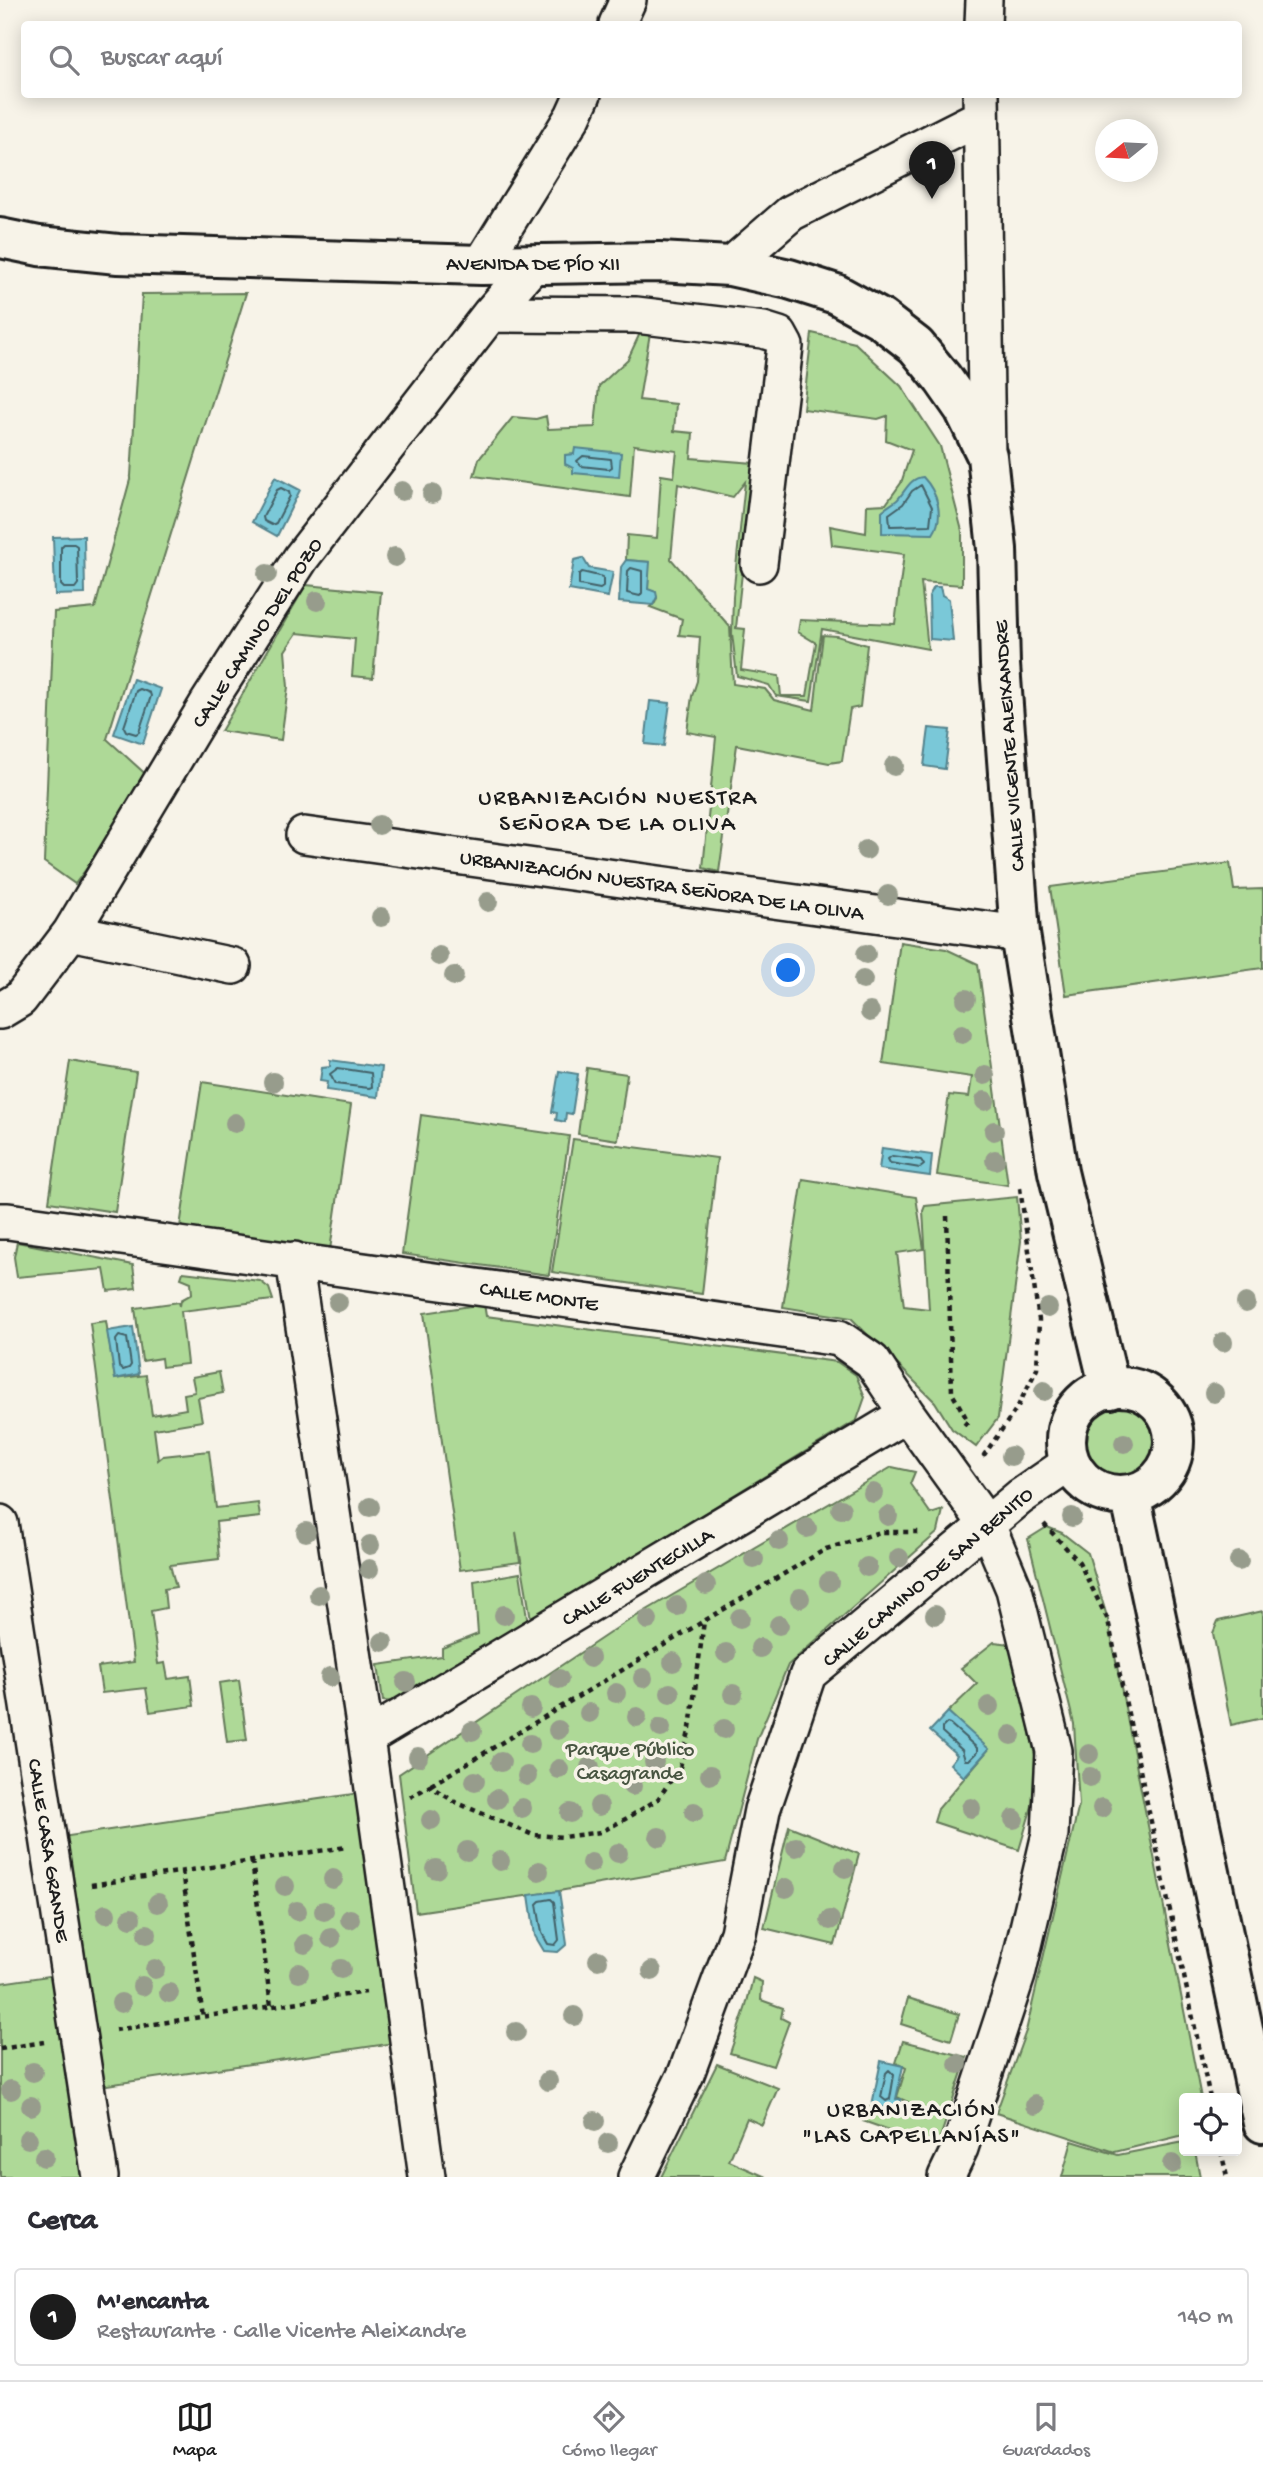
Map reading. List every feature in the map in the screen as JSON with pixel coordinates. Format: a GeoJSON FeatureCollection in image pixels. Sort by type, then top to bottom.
{"type":"FeatureCollection","features":[{"type":"Feature","properties":{"kind":"main road","name":"AVENIDA DE PÍO XII"},"geometry":{"type":"LineString","coordinates":[[0,239],[118,254],[481,265],[659,262],[730,266],[789,279],[836,295],[881,319],[916,346],[943,379],[964,409],[987,456]]}},
{"type":"Feature","properties":{"kind":"main road","name":"CALLE VICENTE ALEIXANDRE"},"geometry":{"type":"LineString","coordinates":[[987,456],[997,549],[1000,665],[1020,934],[1058,1172],[1110,1389]]}},
{"type":"Feature","properties":{"kind":"main road"},"geometry":{"type":"LineString","coordinates":[[1119,1387],[1136,1390],[1152,1397],[1164,1410],[1172,1426],[1174,1443],[1166,1469],[1147,1489],[1130,1494],[1112,1495],[1094,1489],[1080,1478],[1070,1462],[1066,1445],[1068,1428],[1075,1412],[1086,1399],[1110,1389],[1119,1387]]}},
{"type":"Feature","properties":{"kind":"main road"},"geometry":{"type":"LineString","coordinates":[[1130,1494],[1263,2123]]}},
{"type":"Feature","properties":{"kind":"street"},"geometry":{"type":"LineString","coordinates":[[618,21],[628,0]]}},
{"type":"Feature","properties":{"kind":"street"},"geometry":{"type":"LineString","coordinates":[[983,21],[984,0]]}},
{"type":"Feature","properties":{"kind":"street"},"geometry":{"type":"LineString","coordinates":[[481,265],[573,116],[581,98]]}},
{"type":"Feature","properties":{"kind":"street"},"geometry":{"type":"LineString","coordinates":[[730,266],[791,213],[981,106]]}},
{"type":"Feature","properties":{"kind":"street","name":"CALLE VICENTE ALEIXANDRE"},"geometry":{"type":"LineString","coordinates":[[981,106],[987,456]]}},
{"type":"Feature","properties":{"kind":"street","name":"CALLE CAMINO DEL POZO"},"geometry":{"type":"LineString","coordinates":[[0,1011],[20,999],[71,932],[208,703],[301,558],[490,314],[533,265]]}},
{"type":"Feature","properties":{"kind":"street"},"geometry":{"type":"LineString","coordinates":[[490,314],[636,315],[763,330],[779,335],[785,346],[759,564]]}},
{"type":"Feature","properties":{"kind":"street","name":"URBANIZACIÓN NUESTRA SEÑORA DE LA OLIVA"},"geometry":{"type":"LineString","coordinates":[[304,835],[1020,934]]}},
{"type":"Feature","properties":{"kind":"street"},"geometry":{"type":"LineString","coordinates":[[71,932],[233,966]]}},
{"type":"Feature","properties":{"kind":"street","name":"CALLE MONTE"},"geometry":{"type":"LineString","coordinates":[[0,1221],[839,1338],[872,1361],[987,1525],[1014,1589],[1054,1751],[1050,1834],[1017,1975],[960,2148],[946,2177]]}},
{"type":"Feature","properties":{"kind":"street"},"geometry":{"type":"LineString","coordinates":[[293,1260],[366,1738],[427,2177]]}},
{"type":"Feature","properties":{"kind":"street","name":"CALLE FUENTECILLA"},"geometry":{"type":"LineString","coordinates":[[366,1738],[907,1414]]}},
{"type":"Feature","properties":{"kind":"street","name":"CALLE CAMINO DE SAN BENITO"},"geometry":{"type":"LineString","coordinates":[[636,2177],[686,2074],[738,1933],[762,1810],[808,1674],[1020,1497],[1070,1462]]}},
{"type":"Feature","properties":{"kind":"street","name":"CALLE CASA GRANDE"},"geometry":{"type":"LineString","coordinates":[[0,1523],[100,2177]]}},
{"type":"Feature","properties":{"kind":"path"},"geometry":{"type":"LineString","coordinates":[[1019,1176],[1039,1320],[1037,1369],[1017,1408],[984,1455],[1079,1562],[1108,1620],[1209,2093]]}},
{"type":"Feature","properties":{"kind":"path"},"geometry":{"type":"LineString","coordinates":[[938,1457],[968,1421],[952,1393],[947,1216]]}},
{"type":"Feature","properties":{"kind":"path"},"geometry":{"type":"LineString","coordinates":[[401,1802],[826,1549],[880,1532],[926,1532]]}},
{"type":"Feature","properties":{"kind":"path"},"geometry":{"type":"LineString","coordinates":[[430,1786],[454,1802],[533,1835],[563,1837],[601,1832],[629,1817],[658,1799],[680,1767],[690,1728],[704,1621]]}},
{"type":"Feature","properties":{"kind":"path"},"geometry":{"type":"LineString","coordinates":[[56,1889],[381,1842]]}},
{"type":"Feature","properties":{"kind":"path"},"geometry":{"type":"LineString","coordinates":[[252,1861],[271,2007]]}},
{"type":"Feature","properties":{"kind":"path"},"geometry":{"type":"LineString","coordinates":[[182,1871],[203,2017]]}},
{"type":"Feature","properties":{"kind":"path"},"geometry":{"type":"LineString","coordinates":[[0,2049],[401,1987]]}},
{"type":"Feature","properties":{"kind":"path"},"geometry":{"type":"LineString","coordinates":[[1222,2156],[1227,2177]]}},
{"type":"Feature","properties":{"kind":"green space"},"geometry":{"type":"Polygon","coordinates":[[[246,293],[107,739],[152,780],[75,884],[44,862],[54,612],[95,608],[131,476],[142,294],[246,293]]]}},
{"type":"Feature","properties":{"kind":"green space"},"geometry":{"type":"Polygon","coordinates":[[[641,331],[650,333],[639,400],[676,404],[674,431],[693,433],[691,458],[754,463],[736,628],[745,629],[741,670],[779,676],[781,696],[807,696],[816,643],[798,632],[800,620],[895,624],[904,554],[832,545],[830,526],[866,533],[867,505],[886,504],[901,483],[912,450],[886,440],[887,416],[878,419],[803,409],[812,333],[855,343],[901,386],[940,446],[962,531],[962,585],[921,582],[928,649],[822,629],[811,701],[776,696],[769,685],[737,676],[732,633],[733,596],[745,482],[733,497],[678,484],[671,559],[730,627],[733,684],[765,689],[774,700],[814,710],[823,635],[837,636],[867,645],[860,707],[850,709],[842,761],[829,763],[737,745],[719,872],[703,868],[716,737],[687,732],[697,681],[700,637],[679,635],[682,619],[650,607],[657,598],[655,592],[648,590],[649,562],[626,560],[627,535],[657,538],[661,475],[674,477],[677,451],[634,445],[630,497],[474,476],[479,459],[513,417],[536,419],[546,416],[548,429],[595,427],[599,386],[628,359],[641,331]]]}},
{"type":"Feature","properties":{"kind":"green space"},"geometry":{"type":"Polygon","coordinates":[[[306,585],[381,592],[373,678],[352,676],[355,639],[297,633],[285,651],[288,687],[281,740],[221,731],[306,585]]]}},
{"type":"Feature","properties":{"kind":"green space"},"geometry":{"type":"Polygon","coordinates":[[[1230,863],[1234,890],[1263,889],[1263,968],[1066,995],[1050,887],[1230,863]]]}},
{"type":"Feature","properties":{"kind":"green space"},"geometry":{"type":"Polygon","coordinates":[[[900,942],[946,949],[978,964],[1008,1185],[937,1175],[949,1095],[969,1097],[972,1077],[883,1064],[900,942]]]}},
{"type":"Feature","properties":{"kind":"green space"},"geometry":{"type":"Polygon","coordinates":[[[70,1061],[136,1072],[115,1212],[49,1202],[70,1061]]]}},
{"type":"Feature","properties":{"kind":"green space"},"geometry":{"type":"Polygon","coordinates":[[[587,1068],[627,1074],[618,1140],[578,1134],[587,1068]]]}},
{"type":"Feature","properties":{"kind":"green space"},"geometry":{"type":"Polygon","coordinates":[[[202,1082],[351,1105],[330,1250],[180,1227],[202,1082]]]}},
{"type":"Feature","properties":{"kind":"green space"},"geometry":{"type":"Polygon","coordinates":[[[421,1115],[569,1136],[549,1275],[402,1254],[421,1115]]]}},
{"type":"Feature","properties":{"kind":"green space"},"geometry":{"type":"Polygon","coordinates":[[[573,1139],[717,1158],[702,1294],[552,1272],[573,1139]]]}},
{"type":"Feature","properties":{"kind":"green space"},"geometry":{"type":"Polygon","coordinates":[[[803,1179],[916,1197],[924,1249],[897,1253],[904,1306],[929,1309],[923,1211],[925,1206],[1017,1197],[1021,1241],[998,1418],[976,1447],[952,1429],[935,1402],[851,1318],[783,1307],[803,1179]]]}},
{"type":"Feature","properties":{"kind":"green space"},"geometry":{"type":"Polygon","coordinates":[[[17,1242],[133,1265],[136,1288],[108,1291],[104,1269],[17,1277],[14,1257],[17,1242]]]}},
{"type":"Feature","properties":{"kind":"green space"},"geometry":{"type":"Polygon","coordinates":[[[183,1272],[260,1281],[269,1288],[273,1300],[181,1311],[187,1364],[162,1367],[161,1358],[142,1361],[135,1308],[179,1302],[180,1306],[181,1300],[192,1294],[191,1282],[181,1278],[183,1272]]]}},
{"type":"Feature","properties":{"kind":"green space"},"geometry":{"type":"Polygon","coordinates":[[[484,1304],[486,1316],[837,1362],[856,1375],[865,1397],[857,1420],[531,1619],[516,1532],[520,1562],[460,1570],[424,1313],[484,1304]]]}},
{"type":"Feature","properties":{"kind":"green space"},"geometry":{"type":"Polygon","coordinates":[[[106,1321],[115,1379],[146,1375],[152,1415],[186,1409],[184,1394],[195,1392],[192,1377],[219,1372],[223,1393],[198,1398],[202,1421],[154,1429],[158,1460],[163,1456],[209,1451],[216,1508],[258,1503],[260,1517],[216,1522],[219,1559],[170,1565],[176,1587],[164,1589],[166,1608],[151,1611],[158,1664],[165,1663],[168,1679],[190,1676],[194,1706],[150,1712],[146,1688],[102,1693],[98,1667],[134,1662],[90,1323],[106,1321]]]}},
{"type":"Feature","properties":{"kind":"green space"},"geometry":{"type":"Polygon","coordinates":[[[1112,1398],[1130,1398],[1146,1405],[1158,1417],[1165,1433],[1165,1451],[1158,1467],[1146,1479],[1130,1486],[1112,1486],[1096,1479],[1084,1467],[1077,1451],[1077,1433],[1084,1417],[1096,1405],[1112,1398]]]}},
{"type":"Feature","properties":{"kind":"green space","name":"Parque Público Casagrande"},"geometry":{"type":"Polygon","coordinates":[[[892,1467],[915,1472],[910,1484],[931,1514],[943,1510],[938,1532],[788,1665],[757,1739],[725,1862],[559,1891],[416,1912],[399,1774],[623,1624],[892,1467]]]}},
{"type":"Feature","properties":{"kind":"green space"},"geometry":{"type":"Polygon","coordinates":[[[1047,1527],[1062,1533],[1088,1553],[1108,1620],[1200,2093],[1179,2093],[1179,2136],[1115,2152],[996,2113],[1026,2031],[1079,1805],[1074,1724],[1028,1539],[1047,1527]]]}},
{"type":"Feature","properties":{"kind":"green space"},"geometry":{"type":"Polygon","coordinates":[[[520,1573],[528,1624],[403,1702],[383,1701],[378,1665],[442,1656],[442,1648],[478,1634],[474,1581],[520,1573]]]}},
{"type":"Feature","properties":{"kind":"green space"},"geometry":{"type":"Polygon","coordinates":[[[1263,1611],[1263,1718],[1231,1725],[1213,1633],[1218,1621],[1263,1611]]]}},
{"type":"Feature","properties":{"kind":"green space"},"geometry":{"type":"Polygon","coordinates":[[[994,1642],[1011,1644],[1040,1779],[1019,1850],[934,1822],[938,1809],[988,1750],[948,1712],[977,1684],[961,1668],[994,1642]]]}},
{"type":"Feature","properties":{"kind":"green space"},"geometry":{"type":"Polygon","coordinates":[[[239,1680],[247,1740],[227,1742],[219,1683],[239,1680]]]}},
{"type":"Feature","properties":{"kind":"green space"},"geometry":{"type":"Polygon","coordinates":[[[374,1791],[408,2041],[86,2088],[100,2177],[0,2177],[0,1983],[69,1973],[48,1839],[374,1791]]]}},
{"type":"Feature","properties":{"kind":"green space"},"geometry":{"type":"Polygon","coordinates":[[[789,1826],[859,1854],[835,1945],[764,1928],[789,1826]]]}},
{"type":"Feature","properties":{"kind":"green space"},"geometry":{"type":"Polygon","coordinates":[[[753,1978],[762,1982],[761,2000],[783,2008],[781,2018],[789,2022],[773,2066],[730,2053],[753,1978]]]}},
{"type":"Feature","properties":{"kind":"green space"},"geometry":{"type":"Polygon","coordinates":[[[908,1998],[959,2014],[951,2040],[901,2024],[908,1998]]]}},
{"type":"Feature","properties":{"kind":"green space"},"geometry":{"type":"Polygon","coordinates":[[[903,2041],[967,2057],[937,2147],[863,2121],[866,2106],[905,2112],[908,2102],[897,2097],[906,2068],[896,2063],[903,2041]]]}},
{"type":"Feature","properties":{"kind":"green space"},"geometry":{"type":"Polygon","coordinates":[[[717,2064],[778,2088],[762,2125],[747,2118],[729,2161],[766,2177],[661,2177],[717,2064]]]}},
{"type":"Feature","properties":{"kind":"green space"},"geometry":{"type":"Polygon","coordinates":[[[1072,2141],[1118,2155],[1179,2143],[1179,2156],[1196,2156],[1200,2177],[1062,2177],[1072,2141]]]}},
{"type":"Feature","properties":{"kind":"water"},"geometry":{"type":"Polygon","coordinates":[[[575,448],[621,453],[619,477],[573,473],[573,468],[565,464],[565,455],[574,454],[575,448]]]}},
{"type":"Feature","properties":{"kind":"water"},"geometry":{"type":"Polygon","coordinates":[[[275,477],[300,490],[277,536],[252,522],[275,477]]]}},
{"type":"Feature","properties":{"kind":"water"},"geometry":{"type":"Polygon","coordinates":[[[923,477],[938,504],[937,527],[933,534],[882,533],[882,511],[897,500],[911,482],[923,477]]]}},
{"type":"Feature","properties":{"kind":"water"},"geometry":{"type":"Polygon","coordinates":[[[84,536],[85,594],[55,595],[53,537],[84,536]]]}},
{"type":"Feature","properties":{"kind":"water"},"geometry":{"type":"Polygon","coordinates":[[[583,558],[589,568],[613,572],[608,597],[569,590],[574,560],[583,558]]]}},
{"type":"Feature","properties":{"kind":"water"},"geometry":{"type":"Polygon","coordinates":[[[626,560],[650,562],[648,589],[656,592],[657,597],[653,605],[619,602],[621,567],[626,560]]]}},
{"type":"Feature","properties":{"kind":"water"},"geometry":{"type":"Polygon","coordinates":[[[934,587],[940,587],[942,595],[949,599],[953,641],[930,639],[929,596],[934,587]]]}},
{"type":"Feature","properties":{"kind":"water"},"geometry":{"type":"Polygon","coordinates":[[[133,679],[161,689],[143,744],[114,734],[133,679]]]}},
{"type":"Feature","properties":{"kind":"water"},"geometry":{"type":"Polygon","coordinates":[[[650,701],[670,703],[664,746],[645,744],[650,701]]]}},
{"type":"Feature","properties":{"kind":"water"},"geometry":{"type":"Polygon","coordinates":[[[929,728],[950,730],[945,769],[924,766],[929,728]]]}},
{"type":"Feature","properties":{"kind":"water"},"geometry":{"type":"Polygon","coordinates":[[[330,1060],[381,1067],[378,1097],[326,1090],[327,1082],[320,1081],[322,1067],[330,1066],[330,1060]]]}},
{"type":"Feature","properties":{"kind":"water"},"geometry":{"type":"Polygon","coordinates":[[[559,1071],[578,1074],[572,1114],[566,1113],[565,1122],[556,1120],[557,1113],[552,1112],[559,1071]]]}},
{"type":"Feature","properties":{"kind":"water"},"geometry":{"type":"Polygon","coordinates":[[[882,1148],[932,1155],[930,1176],[879,1169],[882,1148]]]}},
{"type":"Feature","properties":{"kind":"water"},"geometry":{"type":"Polygon","coordinates":[[[133,1327],[139,1374],[115,1379],[107,1331],[133,1327]]]}},
{"type":"Feature","properties":{"kind":"water"},"geometry":{"type":"Polygon","coordinates":[[[948,1712],[989,1749],[964,1777],[950,1764],[957,1755],[930,1731],[948,1712]]]}},
{"type":"Feature","properties":{"kind":"water"},"geometry":{"type":"Polygon","coordinates":[[[559,1891],[567,1944],[558,1952],[544,1951],[535,1936],[529,1895],[559,1891]]]}},
{"type":"Feature","properties":{"kind":"water"},"geometry":{"type":"Polygon","coordinates":[[[881,2061],[903,2066],[896,2099],[901,2099],[899,2111],[872,2105],[881,2061]]]}},
{"type":"Feature","properties":{"kind":"place","name":"M'encanta"},"geometry":{"type":"Point","coordinates":[932,199]}},
{"type":"Feature","properties":{"kind":"district","name":"URBANIZACIÓN NUESTRA SEÑORA DE LA OLIVA"},"geometry":{"type":"Point","coordinates":[618,809]}},
{"type":"Feature","properties":{"kind":"district","name":"URBANIZACIÓN \"LAS CAPELLANÍAS\""},"geometry":{"type":"Point","coordinates":[912,2121]}}]}
